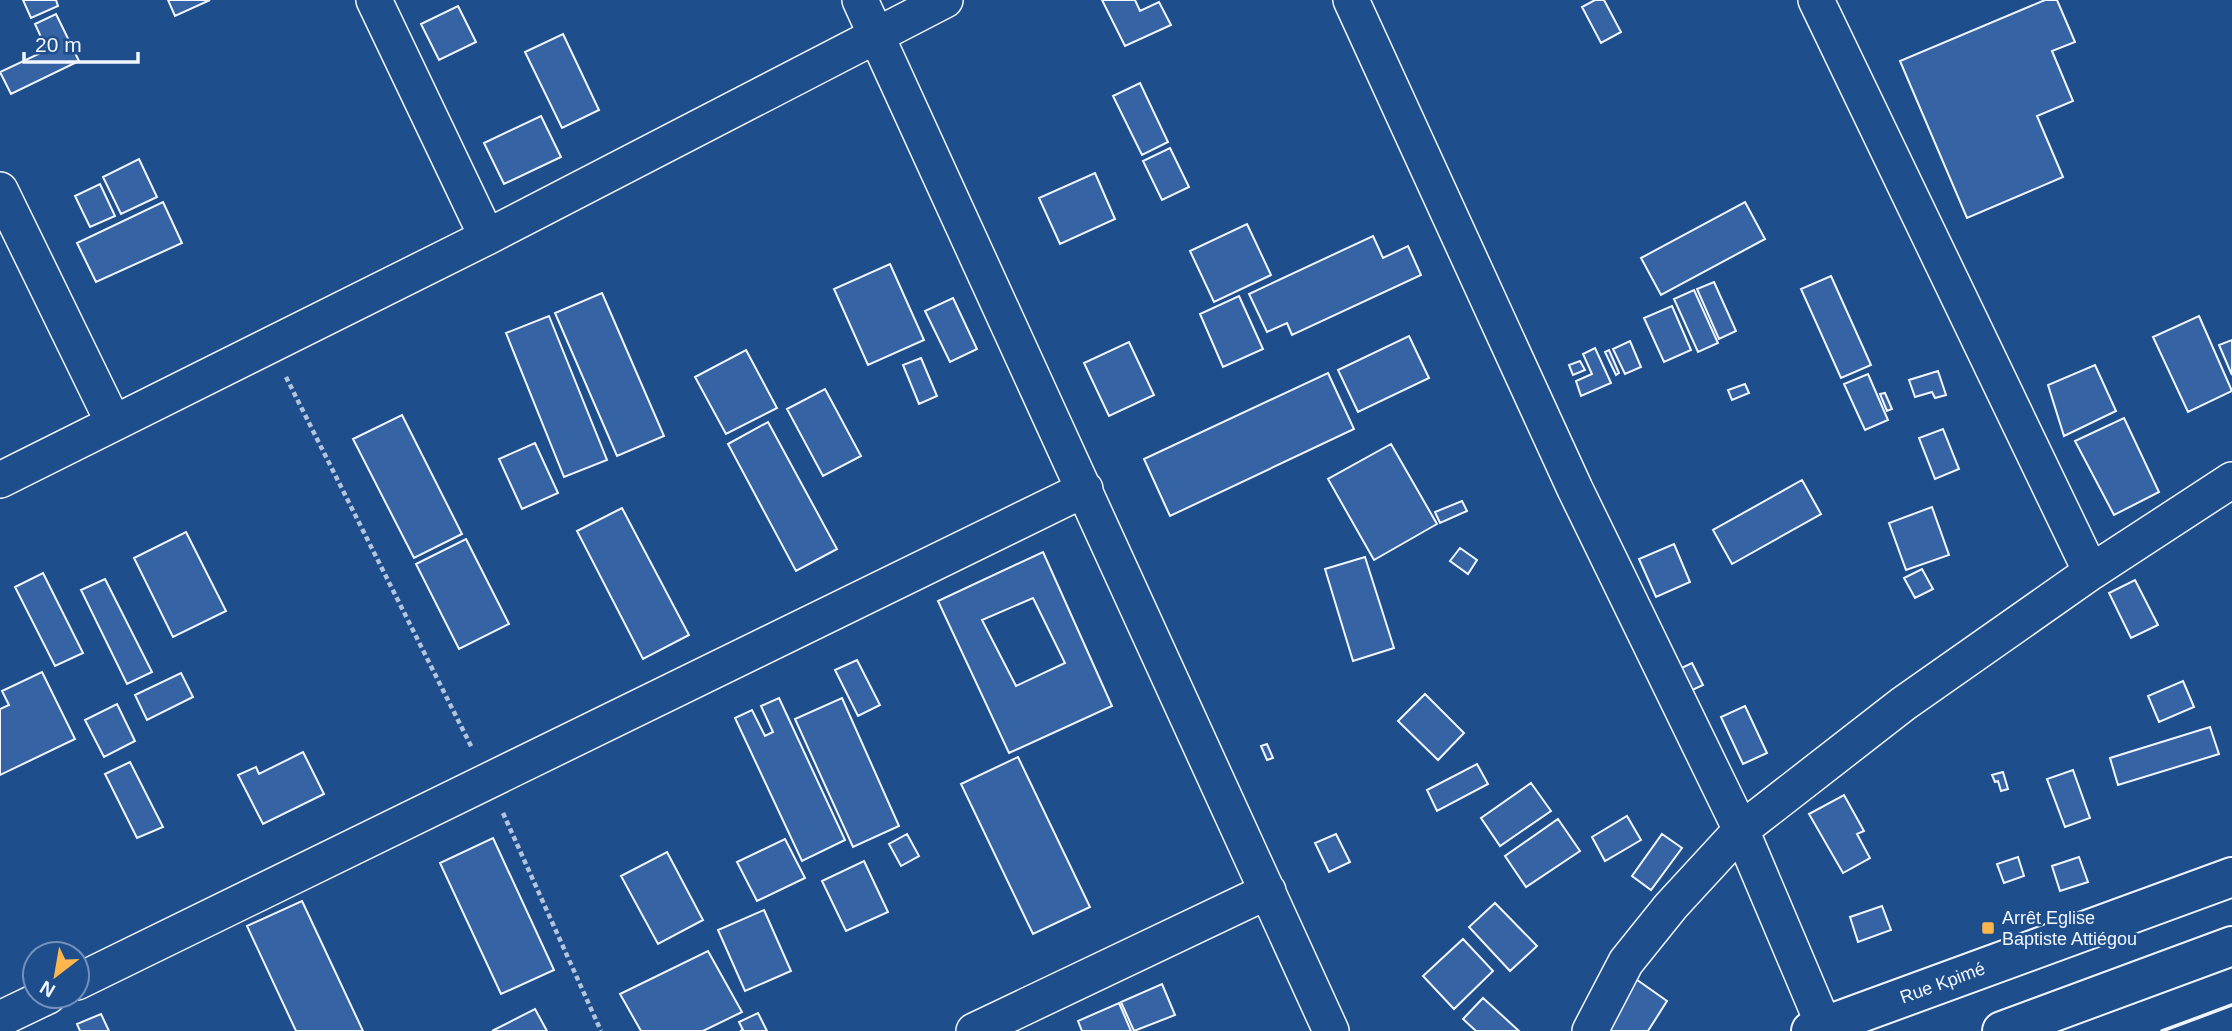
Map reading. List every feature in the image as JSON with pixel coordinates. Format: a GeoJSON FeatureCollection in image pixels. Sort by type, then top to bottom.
{"type":"FeatureCollection","features":[{"type":"Feature","properties":{"kind":"main road","name":"Rue Kpimé"},"geometry":{"type":"LineString","coordinates":[[1818,1028],[2232,877]]}},
{"type":"Feature","properties":{"kind":"main road"},"geometry":{"type":"LineString","coordinates":[[2002,1031],[2232,946]]}},
{"type":"Feature","properties":{"kind":"street"},"geometry":{"type":"LineString","coordinates":[[374,0],[487,237]]}},
{"type":"Feature","properties":{"kind":"street"},"geometry":{"type":"LineString","coordinates":[[860,0],[1331,1031]]}},
{"type":"Feature","properties":{"kind":"street"},"geometry":{"type":"LineString","coordinates":[[0,480],[487,237],[945,0]]}},
{"type":"Feature","properties":{"kind":"street"},"geometry":{"type":"LineString","coordinates":[[1351,0],[1574,489],[1741,830],[1818,1028]]}},
{"type":"Feature","properties":{"kind":"street"},"geometry":{"type":"LineString","coordinates":[[1816,0],[2091,572]]}},
{"type":"Feature","properties":{"kind":"street"},"geometry":{"type":"LineString","coordinates":[[0,190],[113,422]]}},
{"type":"Feature","properties":{"kind":"street"},"geometry":{"type":"LineString","coordinates":[[1590,1031],[1626,962],[1671,906],[1741,830],[1903,704],[2091,572],[2232,480]]}},
{"type":"Feature","properties":{"kind":"street"},"geometry":{"type":"LineString","coordinates":[[91,975],[1085,489]]}},
{"type":"Feature","properties":{"kind":"street"},"geometry":{"type":"LineString","coordinates":[[974,1031],[1268,891]]}},
{"type":"Feature","properties":{"kind":"street"},"geometry":{"type":"LineString","coordinates":[[0,1019],[21,1009]]}},
{"type":"Feature","properties":{"kind":"path"},"geometry":{"type":"LineString","coordinates":[[270,345],[489,782],[601,1031]]}},
{"type":"Feature","properties":{"kind":"building"},"geometry":{"type":"Polygon","coordinates":[[[23,0],[56,0],[58,6],[31,18],[23,0]]]}},
{"type":"Feature","properties":{"kind":"building"},"geometry":{"type":"Polygon","coordinates":[[[168,0],[210,0],[175,16],[168,0]]]}},
{"type":"Feature","properties":{"kind":"building"},"geometry":{"type":"Polygon","coordinates":[[[1102,0],[1135,0],[1140,11],[1159,2],[1171,25],[1125,46],[1102,0]]]}},
{"type":"Feature","properties":{"kind":"building"},"geometry":{"type":"Polygon","coordinates":[[[1595,0],[1604,0],[1621,32],[1601,43],[1582,7],[1595,0]]]}},
{"type":"Feature","properties":{"kind":"building"},"geometry":{"type":"Polygon","coordinates":[[[2045,0],[2057,0],[2075,42],[2052,51],[2073,101],[2037,116],[2063,177],[1967,218],[1900,61],[2045,0]]]}},
{"type":"Feature","properties":{"kind":"building"},"geometry":{"type":"Polygon","coordinates":[[[458,6],[476,42],[439,60],[421,24],[458,6]]]}},
{"type":"Feature","properties":{"kind":"building"},"geometry":{"type":"Polygon","coordinates":[[[56,14],[79,61],[11,94],[0,72],[47,50],[35,24],[56,14]]]}},
{"type":"Feature","properties":{"kind":"building"},"geometry":{"type":"Polygon","coordinates":[[[563,34],[599,110],[562,128],[525,52],[563,34]]]}},
{"type":"Feature","properties":{"kind":"building"},"geometry":{"type":"Polygon","coordinates":[[[1140,83],[1168,142],[1142,155],[1113,96],[1140,83]]]}},
{"type":"Feature","properties":{"kind":"building"},"geometry":{"type":"Polygon","coordinates":[[[541,116],[561,157],[504,184],[484,143],[541,116]]]}},
{"type":"Feature","properties":{"kind":"building"},"geometry":{"type":"Polygon","coordinates":[[[1170,148],[1189,187],[1162,200],[1143,161],[1170,148]]]}},
{"type":"Feature","properties":{"kind":"building"},"geometry":{"type":"Polygon","coordinates":[[[139,159],[157,197],[121,214],[103,177],[139,159]]]}},
{"type":"Feature","properties":{"kind":"building"},"geometry":{"type":"Polygon","coordinates":[[[1095,173],[1115,219],[1060,244],[1039,198],[1095,173]]]}},
{"type":"Feature","properties":{"kind":"building"},"geometry":{"type":"Polygon","coordinates":[[[100,184],[115,216],[90,227],[75,196],[100,184]]]}},
{"type":"Feature","properties":{"kind":"building"},"geometry":{"type":"Polygon","coordinates":[[[163,202],[182,243],[96,282],[77,243],[163,202]]]}},
{"type":"Feature","properties":{"kind":"building"},"geometry":{"type":"Polygon","coordinates":[[[1745,202],[1765,239],[1661,295],[1641,258],[1745,202]]]}},
{"type":"Feature","properties":{"kind":"building"},"geometry":{"type":"Polygon","coordinates":[[[1247,224],[1271,275],[1214,302],[1190,251],[1247,224]]]}},
{"type":"Feature","properties":{"kind":"building"},"geometry":{"type":"Polygon","coordinates":[[[1373,236],[1383,258],[1408,246],[1421,275],[1292,335],[1287,323],[1267,332],[1249,294],[1373,236]]]}},
{"type":"Feature","properties":{"kind":"building"},"geometry":{"type":"Polygon","coordinates":[[[890,264],[924,340],[868,365],[834,289],[890,264]]]}},
{"type":"Feature","properties":{"kind":"building"},"geometry":{"type":"Polygon","coordinates":[[[1831,276],[1871,365],[1841,378],[1801,289],[1831,276]]]}},
{"type":"Feature","properties":{"kind":"building"},"geometry":{"type":"Polygon","coordinates":[[[1714,282],[1736,331],[1719,339],[1697,289],[1714,282]]]}},
{"type":"Feature","properties":{"kind":"building"},"geometry":{"type":"Polygon","coordinates":[[[1694,290],[1718,343],[1698,352],[1674,299],[1694,290]]]}},
{"type":"Feature","properties":{"kind":"building"},"geometry":{"type":"Polygon","coordinates":[[[602,293],[664,436],[617,456],[555,313],[602,293]]]}},
{"type":"Feature","properties":{"kind":"building"},"geometry":{"type":"Polygon","coordinates":[[[1239,296],[1263,349],[1223,367],[1200,314],[1239,296]]]}},
{"type":"Feature","properties":{"kind":"building"},"geometry":{"type":"Polygon","coordinates":[[[953,298],[977,349],[950,362],[925,311],[953,298]]]}},
{"type":"Feature","properties":{"kind":"building"},"geometry":{"type":"Polygon","coordinates":[[[1672,306],[1691,350],[1664,362],[1644,318],[1672,306]]]}},
{"type":"Feature","properties":{"kind":"building"},"geometry":{"type":"Polygon","coordinates":[[[549,316],[607,460],[564,477],[506,333],[549,316]]]}},
{"type":"Feature","properties":{"kind":"building"},"geometry":{"type":"Polygon","coordinates":[[[2199,316],[2232,391],[2188,412],[2153,337],[2199,316]]]}},
{"type":"Feature","properties":{"kind":"building"},"geometry":{"type":"Polygon","coordinates":[[[1409,336],[1429,378],[1358,412],[1338,370],[1409,336]]]}},
{"type":"Feature","properties":{"kind":"building"},"geometry":{"type":"Polygon","coordinates":[[[2232,340],[2232,375],[2219,345],[2232,340]]]}},
{"type":"Feature","properties":{"kind":"building"},"geometry":{"type":"Polygon","coordinates":[[[1630,341],[1641,367],[1625,374],[1613,349],[1630,341]]]}},
{"type":"Feature","properties":{"kind":"building"},"geometry":{"type":"Polygon","coordinates":[[[1129,342],[1154,395],[1109,416],[1084,363],[1129,342]]]}},
{"type":"Feature","properties":{"kind":"building"},"geometry":{"type":"Polygon","coordinates":[[[1595,348],[1611,383],[1581,396],[1576,381],[1592,374],[1583,354],[1595,348]]]}},
{"type":"Feature","properties":{"kind":"building"},"geometry":{"type":"Polygon","coordinates":[[[746,350],[777,408],[726,434],[695,377],[746,350]]]}},
{"type":"Feature","properties":{"kind":"building"},"geometry":{"type":"Polygon","coordinates":[[[1609,350],[1619,373],[1616,375],[1605,352],[1609,350]]]}},
{"type":"Feature","properties":{"kind":"building"},"geometry":{"type":"Polygon","coordinates":[[[921,358],[937,396],[919,404],[903,365],[921,358]]]}},
{"type":"Feature","properties":{"kind":"building"},"geometry":{"type":"Polygon","coordinates":[[[1580,361],[1585,370],[1573,375],[1569,365],[1580,361]]]}},
{"type":"Feature","properties":{"kind":"building"},"geometry":{"type":"Polygon","coordinates":[[[2095,365],[2116,411],[2064,436],[2048,385],[2095,365]]]}},
{"type":"Feature","properties":{"kind":"building"},"geometry":{"type":"Polygon","coordinates":[[[1938,371],[1946,395],[1935,398],[1932,392],[1915,397],[1909,380],[1938,371]]]}},
{"type":"Feature","properties":{"kind":"building"},"geometry":{"type":"Polygon","coordinates":[[[1328,373],[1354,429],[1170,516],[1144,459],[1328,373]]]}},
{"type":"Feature","properties":{"kind":"building"},"geometry":{"type":"Polygon","coordinates":[[[1868,374],[1888,420],[1865,430],[1844,384],[1868,374]]]}},
{"type":"Feature","properties":{"kind":"building"},"geometry":{"type":"Polygon","coordinates":[[[1745,384],[1749,393],[1732,400],[1728,390],[1745,384]]]}},
{"type":"Feature","properties":{"kind":"building"},"geometry":{"type":"Polygon","coordinates":[[[825,389],[861,456],[823,476],[787,409],[825,389]]]}},
{"type":"Feature","properties":{"kind":"building"},"geometry":{"type":"Polygon","coordinates":[[[1885,393],[1892,409],[1887,411],[1880,394],[1885,393]]]}},
{"type":"Feature","properties":{"kind":"building"},"geometry":{"type":"Polygon","coordinates":[[[402,415],[462,534],[414,558],[353,439],[402,415]]]}},
{"type":"Feature","properties":{"kind":"building"},"geometry":{"type":"Polygon","coordinates":[[[2124,418],[2159,492],[2114,515],[2075,441],[2124,418]]]}},
{"type":"Feature","properties":{"kind":"building"},"geometry":{"type":"Polygon","coordinates":[[[768,422],[837,549],[796,571],[728,444],[768,422]]]}},
{"type":"Feature","properties":{"kind":"building"},"geometry":{"type":"Polygon","coordinates":[[[1943,429],[1959,469],[1935,479],[1919,438],[1943,429]]]}},
{"type":"Feature","properties":{"kind":"building"},"geometry":{"type":"Polygon","coordinates":[[[535,443],[558,493],[522,509],[499,459],[535,443]]]}},
{"type":"Feature","properties":{"kind":"building"},"geometry":{"type":"Polygon","coordinates":[[[1391,444],[1437,524],[1374,560],[1328,479],[1391,444]]]}},
{"type":"Feature","properties":{"kind":"building"},"geometry":{"type":"Polygon","coordinates":[[[1802,480],[1821,514],[1732,564],[1713,530],[1802,480]]]}},
{"type":"Feature","properties":{"kind":"building"},"geometry":{"type":"Polygon","coordinates":[[[1462,501],[1467,511],[1440,523],[1435,512],[1462,501]]]}},
{"type":"Feature","properties":{"kind":"building"},"geometry":{"type":"Polygon","coordinates":[[[1932,507],[1949,555],[1906,570],[1889,523],[1932,507]]]}},
{"type":"Feature","properties":{"kind":"building"},"geometry":{"type":"Polygon","coordinates":[[[622,508],[689,635],[643,659],[577,531],[622,508]]]}},
{"type":"Feature","properties":{"kind":"building"},"geometry":{"type":"Polygon","coordinates":[[[186,532],[226,611],[173,637],[134,558],[186,532]]]}},
{"type":"Feature","properties":{"kind":"building"},"geometry":{"type":"Polygon","coordinates":[[[466,539],[509,624],[459,649],[416,564],[466,539]]]}},
{"type":"Feature","properties":{"kind":"building"},"geometry":{"type":"Polygon","coordinates":[[[1674,544],[1690,582],[1656,597],[1639,559],[1674,544]]]}},
{"type":"Feature","properties":{"kind":"building"},"geometry":{"type":"Polygon","coordinates":[[[1460,548],[1477,560],[1468,574],[1450,561],[1460,548]]]}},
{"type":"Feature","properties":{"kind":"building"},"geometry":{"type":"Polygon","coordinates":[[[1043,552],[1112,706],[1009,753],[938,601],[1043,552]],[[1033,598],[982,620],[1016,686],[1065,663],[1033,598]]]}},
{"type":"Feature","properties":{"kind":"building"},"geometry":{"type":"Polygon","coordinates":[[[1365,557],[1394,648],[1353,661],[1325,569],[1365,557]]]}},
{"type":"Feature","properties":{"kind":"building"},"geometry":{"type":"Polygon","coordinates":[[[1922,569],[1933,589],[1915,598],[1904,578],[1922,569]]]}},
{"type":"Feature","properties":{"kind":"building"},"geometry":{"type":"Polygon","coordinates":[[[43,573],[83,653],[55,666],[15,587],[43,573]]]}},
{"type":"Feature","properties":{"kind":"building"},"geometry":{"type":"Polygon","coordinates":[[[105,579],[152,672],[127,684],[81,590],[105,579]]]}},
{"type":"Feature","properties":{"kind":"building"},"geometry":{"type":"Polygon","coordinates":[[[2135,580],[2158,625],[2131,638],[2109,593],[2135,580]]]}},
{"type":"Feature","properties":{"kind":"building"},"geometry":{"type":"Polygon","coordinates":[[[857,660],[880,705],[858,716],[835,670],[857,660]]]}},
{"type":"Feature","properties":{"kind":"building"},"geometry":{"type":"Polygon","coordinates":[[[1692,663],[1703,685],[1686,693],[1675,671],[1692,663]]]}},
{"type":"Feature","properties":{"kind":"building"},"geometry":{"type":"Polygon","coordinates":[[[42,672],[75,739],[0,775],[0,709],[9,705],[2,691],[42,672]]]}},
{"type":"Feature","properties":{"kind":"building"},"geometry":{"type":"Polygon","coordinates":[[[181,673],[193,697],[147,720],[135,695],[181,673]]]}},
{"type":"Feature","properties":{"kind":"building"},"geometry":{"type":"Polygon","coordinates":[[[2183,681],[2194,707],[2159,722],[2148,696],[2183,681]]]}},
{"type":"Feature","properties":{"kind":"building"},"geometry":{"type":"Polygon","coordinates":[[[1425,694],[1464,733],[1438,760],[1398,721],[1425,694]]]}},
{"type":"Feature","properties":{"kind":"building"},"geometry":{"type":"Polygon","coordinates":[[[779,698],[845,840],[802,861],[735,718],[752,710],[765,736],[773,732],[761,706],[779,698]]]}},
{"type":"Feature","properties":{"kind":"building"},"geometry":{"type":"Polygon","coordinates":[[[842,698],[899,826],[853,847],[795,719],[842,698]]]}},
{"type":"Feature","properties":{"kind":"building"},"geometry":{"type":"Polygon","coordinates":[[[117,704],[135,741],[104,757],[85,720],[117,704]]]}},
{"type":"Feature","properties":{"kind":"building"},"geometry":{"type":"Polygon","coordinates":[[[1745,706],[1767,753],[1743,764],[1721,717],[1745,706]]]}},
{"type":"Feature","properties":{"kind":"building"},"geometry":{"type":"Polygon","coordinates":[[[2210,727],[2219,754],[2118,785],[2110,758],[2210,727]]]}},
{"type":"Feature","properties":{"kind":"building"},"geometry":{"type":"Polygon","coordinates":[[[1267,744],[1273,758],[1267,760],[1261,746],[1267,744]]]}},
{"type":"Feature","properties":{"kind":"building"},"geometry":{"type":"Polygon","coordinates":[[[303,752],[324,794],[263,824],[238,775],[256,767],[259,774],[303,752]]]}},
{"type":"Feature","properties":{"kind":"building"},"geometry":{"type":"Polygon","coordinates":[[[1018,757],[1090,907],[1033,934],[961,784],[1018,757]]]}},
{"type":"Feature","properties":{"kind":"building"},"geometry":{"type":"Polygon","coordinates":[[[130,762],[163,827],[137,838],[105,774],[130,762]]]}},
{"type":"Feature","properties":{"kind":"building"},"geometry":{"type":"Polygon","coordinates":[[[1477,764],[1488,784],[1437,811],[1427,790],[1477,764]]]}},
{"type":"Feature","properties":{"kind":"building"},"geometry":{"type":"Polygon","coordinates":[[[2073,770],[2090,818],[2065,827],[2047,779],[2073,770]]]}},
{"type":"Feature","properties":{"kind":"building"},"geometry":{"type":"Polygon","coordinates":[[[2003,772],[2008,789],[2001,791],[1998,781],[1995,782],[1992,775],[2003,772]]]}},
{"type":"Feature","properties":{"kind":"building"},"geometry":{"type":"Polygon","coordinates":[[[1531,783],[1551,811],[1500,846],[1481,818],[1531,783]]]}},
{"type":"Feature","properties":{"kind":"building"},"geometry":{"type":"Polygon","coordinates":[[[1844,795],[1864,831],[1857,834],[1870,858],[1843,873],[1809,814],[1844,795]]]}},
{"type":"Feature","properties":{"kind":"building"},"geometry":{"type":"Polygon","coordinates":[[[1627,816],[1641,840],[1605,861],[1592,837],[1627,816]]]}},
{"type":"Feature","properties":{"kind":"building"},"geometry":{"type":"Polygon","coordinates":[[[1558,819],[1580,851],[1526,887],[1505,856],[1558,819]]]}},
{"type":"Feature","properties":{"kind":"building"},"geometry":{"type":"Polygon","coordinates":[[[907,834],[919,856],[901,866],[889,844],[907,834]]]}},
{"type":"Feature","properties":{"kind":"building"},"geometry":{"type":"Polygon","coordinates":[[[1336,834],[1350,862],[1329,872],[1315,843],[1336,834]]]}},
{"type":"Feature","properties":{"kind":"building"},"geometry":{"type":"Polygon","coordinates":[[[1662,834],[1682,848],[1651,890],[1632,876],[1662,834]]]}},
{"type":"Feature","properties":{"kind":"building"},"geometry":{"type":"Polygon","coordinates":[[[493,838],[554,970],[501,994],[440,863],[493,838]]]}},
{"type":"Feature","properties":{"kind":"building"},"geometry":{"type":"Polygon","coordinates":[[[785,839],[805,878],[757,901],[737,862],[785,839]]]}},
{"type":"Feature","properties":{"kind":"building"},"geometry":{"type":"Polygon","coordinates":[[[667,852],[703,920],[658,944],[621,876],[667,852]]]}},
{"type":"Feature","properties":{"kind":"building"},"geometry":{"type":"Polygon","coordinates":[[[2018,857],[2024,876],[2004,883],[1997,864],[2018,857]]]}},
{"type":"Feature","properties":{"kind":"building"},"geometry":{"type":"Polygon","coordinates":[[[2079,857],[2088,882],[2060,891],[2052,866],[2079,857]]]}},
{"type":"Feature","properties":{"kind":"building"},"geometry":{"type":"Polygon","coordinates":[[[864,861],[888,912],[846,931],[822,881],[864,861]]]}},
{"type":"Feature","properties":{"kind":"building"},"geometry":{"type":"Polygon","coordinates":[[[302,901],[363,1031],[296,1031],[247,926],[302,901]]]}},
{"type":"Feature","properties":{"kind":"building"},"geometry":{"type":"Polygon","coordinates":[[[1495,903],[1537,946],[1510,971],[1469,927],[1495,903]]]}},
{"type":"Feature","properties":{"kind":"building"},"geometry":{"type":"Polygon","coordinates":[[[1882,906],[1891,930],[1858,942],[1850,917],[1882,906]]]}},
{"type":"Feature","properties":{"kind":"building"},"geometry":{"type":"Polygon","coordinates":[[[764,910],[791,971],[745,991],[718,930],[764,910]]]}},
{"type":"Feature","properties":{"kind":"building"},"geometry":{"type":"Polygon","coordinates":[[[1463,939],[1493,971],[1454,1009],[1423,976],[1463,939]]]}},
{"type":"Feature","properties":{"kind":"building"},"geometry":{"type":"Polygon","coordinates":[[[708,951],[742,1012],[703,1031],[641,1031],[620,994],[708,951]]]}},
{"type":"Feature","properties":{"kind":"building"},"geometry":{"type":"Polygon","coordinates":[[[1633,977],[1667,1001],[1648,1031],[1596,1031],[1633,977]]]}},
{"type":"Feature","properties":{"kind":"building"},"geometry":{"type":"Polygon","coordinates":[[[1162,984],[1175,1015],[1134,1031],[1121,1002],[1162,984]]]}},
{"type":"Feature","properties":{"kind":"building"},"geometry":{"type":"Polygon","coordinates":[[[1483,998],[1519,1031],[1476,1031],[1463,1019],[1483,998]]]}},
{"type":"Feature","properties":{"kind":"building"},"geometry":{"type":"Polygon","coordinates":[[[1119,1003],[1131,1031],[1082,1031],[1078,1021],[1119,1003]]]}},
{"type":"Feature","properties":{"kind":"building"},"geometry":{"type":"Polygon","coordinates":[[[535,1009],[547,1031],[492,1031],[535,1009]]]}},
{"type":"Feature","properties":{"kind":"building"},"geometry":{"type":"Polygon","coordinates":[[[758,1013],[767,1031],[740,1031],[743,1030],[739,1022],[758,1013]]]}},
{"type":"Feature","properties":{"kind":"building"},"geometry":{"type":"Polygon","coordinates":[[[101,1014],[109,1031],[80,1031],[77,1024],[101,1014]]]}},
{"type":"Feature","properties":{"kind":"wall"},"geometry":{"type":"LineString","coordinates":[[2162,1031],[2232,1005]]}},
{"type":"Feature","properties":{"kind":"place","name":"Arrêt Eglise Baptiste Attiégou"},"geometry":{"type":"Point","coordinates":[1988,928]}}]}
